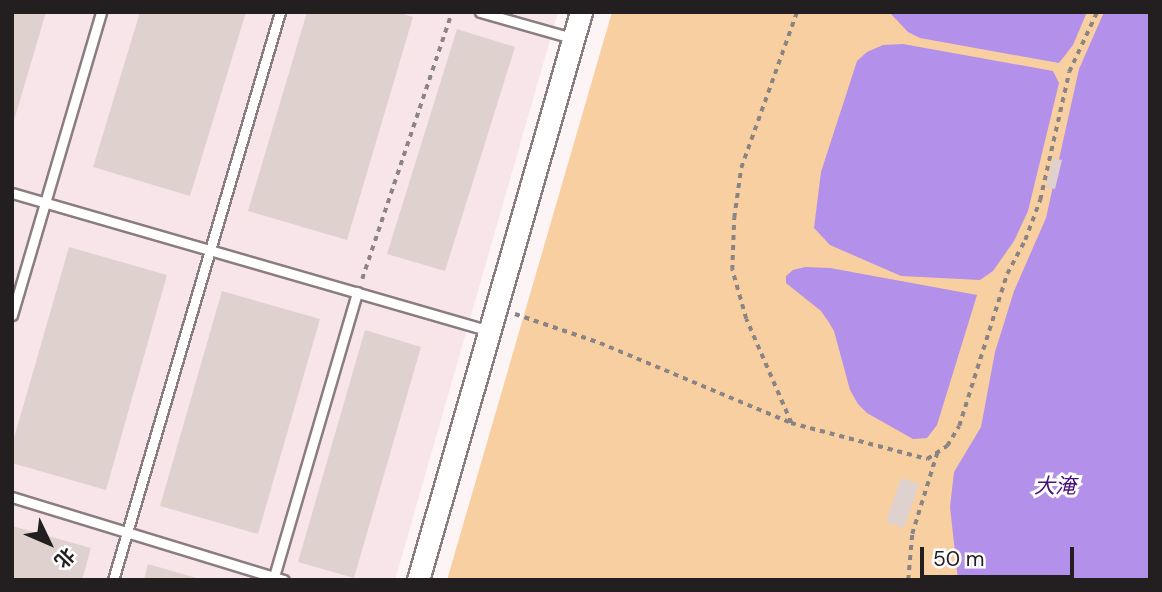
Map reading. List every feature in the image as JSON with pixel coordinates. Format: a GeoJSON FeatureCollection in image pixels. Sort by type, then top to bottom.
{"type":"FeatureCollection","features":[{"type":"Feature","properties":{"kind":"street"},"geometry":{"type":"LineString","coordinates":[[418,580],[581,12]]}},
{"type":"Feature","properties":{"kind":"lane"},"geometry":{"type":"LineString","coordinates":[[12,315],[101,12]]}},
{"type":"Feature","properties":{"kind":"lane"},"geometry":{"type":"LineString","coordinates":[[113,580],[280,12]]}},
{"type":"Feature","properties":{"kind":"lane"},"geometry":{"type":"LineString","coordinates":[[480,12],[574,39]]}},
{"type":"Feature","properties":{"kind":"lane"},"geometry":{"type":"LineString","coordinates":[[12,193],[489,331]]}},
{"type":"Feature","properties":{"kind":"lane"},"geometry":{"type":"LineString","coordinates":[[12,497],[277,579],[357,292]]}},
{"type":"Feature","properties":{"kind":"path"},"geometry":{"type":"LineString","coordinates":[[357,292],[453,12]]}},
{"type":"Feature","properties":{"kind":"path"},"geometry":{"type":"LineString","coordinates":[[791,423],[746,319],[732,270],[734,218],[741,168],[797,12]]}},
{"type":"Feature","properties":{"kind":"path"},"geometry":{"type":"LineString","coordinates":[[496,307],[600,343],[791,423],[928,459],[947,446],[959,426],[1007,274],[1026,240],[1040,201],[1069,72],[1097,12]]}},
{"type":"Feature","properties":{"kind":"path"},"geometry":{"type":"LineString","coordinates":[[908,580],[912,534],[937,453]]}},
{"type":"Feature","properties":{"kind":"shaded area"},"geometry":{"type":"Polygon","coordinates":[[[12,12],[558,12],[395,580],[12,580],[12,12]]]}},
{"type":"Feature","properties":{"kind":"shaded area"},"geometry":{"type":"Polygon","coordinates":[[[612,12],[1150,12],[1150,580],[447,580],[612,12]]]}},
{"type":"Feature","properties":{"kind":"water"},"geometry":{"type":"Polygon","coordinates":[[[889,12],[1087,12],[1073,45],[1059,63],[920,38],[908,32],[889,12]]]}},
{"type":"Feature","properties":{"kind":"water","name":"大淹"},"geometry":{"type":"Polygon","coordinates":[[[1104,12],[1150,12],[1150,580],[958,580],[950,507],[954,472],[981,427],[995,352],[1014,291],[1046,218],[1079,69],[1104,12]]]}},
{"type":"Feature","properties":{"kind":"water"},"geometry":{"type":"Polygon","coordinates":[[[903,44],[1053,71],[1059,83],[1028,211],[1014,241],[993,271],[980,280],[901,276],[830,245],[814,228],[821,172],[857,61],[867,52],[883,45],[903,44]]]}},
{"type":"Feature","properties":{"kind":"water"},"geometry":{"type":"Polygon","coordinates":[[[805,267],[830,268],[977,295],[937,425],[927,438],[913,439],[867,413],[858,404],[850,390],[834,331],[821,311],[786,283],[786,276],[793,270],[805,267]]]}},
{"type":"Feature","properties":{"kind":"building"},"geometry":{"type":"Polygon","coordinates":[[[12,12],[46,12],[13,124],[12,124],[12,12]]]}},
{"type":"Feature","properties":{"kind":"building"},"geometry":{"type":"Polygon","coordinates":[[[140,12],[246,12],[190,196],[93,167],[140,12]]]}},
{"type":"Feature","properties":{"kind":"building"},"geometry":{"type":"Polygon","coordinates":[[[307,12],[397,12],[413,17],[347,240],[248,211],[307,12]]]}},
{"type":"Feature","properties":{"kind":"building"},"geometry":{"type":"Polygon","coordinates":[[[457,29],[515,47],[445,271],[387,254],[457,29]]]}},
{"type":"Feature","properties":{"kind":"building"},"geometry":{"type":"Polygon","coordinates":[[[1053,158],[1062,160],[1055,189],[1046,187],[1053,158]]]}},
{"type":"Feature","properties":{"kind":"building"},"geometry":{"type":"Polygon","coordinates":[[[69,247],[167,275],[106,490],[12,463],[12,445],[69,247]]]}},
{"type":"Feature","properties":{"kind":"building"},"geometry":{"type":"Polygon","coordinates":[[[222,291],[320,319],[258,534],[160,506],[222,291]]]}},
{"type":"Feature","properties":{"kind":"building"},"geometry":{"type":"Polygon","coordinates":[[[365,330],[421,347],[354,578],[298,562],[365,330]]]}},
{"type":"Feature","properties":{"kind":"building"},"geometry":{"type":"Polygon","coordinates":[[[901,478],[919,484],[904,528],[886,522],[901,478]]]}},
{"type":"Feature","properties":{"kind":"building"},"geometry":{"type":"Polygon","coordinates":[[[12,526],[91,548],[82,580],[12,580],[12,526]]]}},
{"type":"Feature","properties":{"kind":"building"},"geometry":{"type":"Polygon","coordinates":[[[148,564],[200,579],[200,580],[144,580],[148,564]]]}}]}
